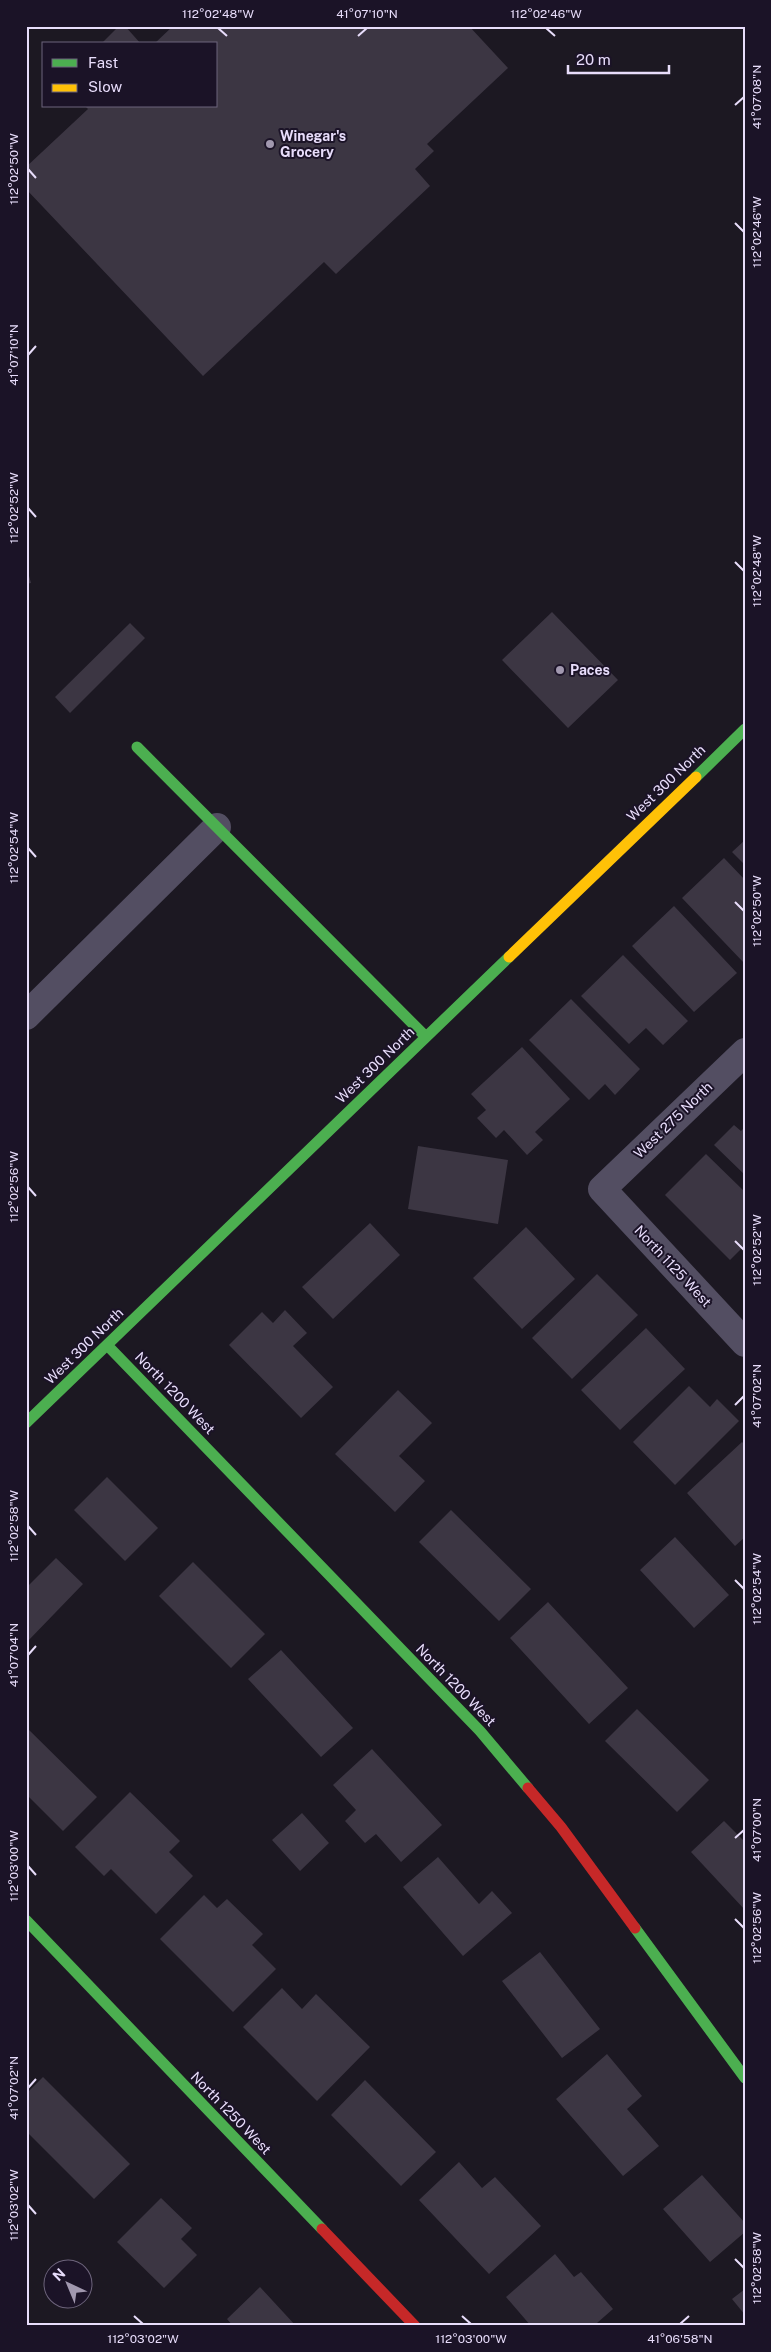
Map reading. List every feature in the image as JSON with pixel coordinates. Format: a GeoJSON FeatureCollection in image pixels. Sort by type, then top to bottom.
{"type":"FeatureCollection","features":[{"type":"Feature","properties":{"kind":"street","name":"West 300 North"},"geometry":{"type":"LineString","coordinates":[[26,1422],[745,729]]}},
{"type":"Feature","properties":{"kind":"street"},"geometry":{"type":"LineString","coordinates":[[137,747],[426,1037]]}},
{"type":"Feature","properties":{"kind":"street"},"geometry":{"type":"LineString","coordinates":[[26,1016],[217,827]]}},
{"type":"Feature","properties":{"kind":"street","name":"West 275 North"},"geometry":{"type":"LineString","coordinates":[[602,1188],[745,1052]]}},
{"type":"Feature","properties":{"kind":"street","name":"North 1125 West"},"geometry":{"type":"LineString","coordinates":[[602,1188],[745,1343]]}},
{"type":"Feature","properties":{"kind":"street","name":"North 1200 West"},"geometry":{"type":"LineString","coordinates":[[107,1344],[480,1731],[561,1827],[742,2069]]}},
{"type":"Feature","properties":{"kind":"street","name":"North 1250 West"},"geometry":{"type":"LineString","coordinates":[[26,1920],[415,2326]]}},
{"type":"Feature","properties":{"kind":"building"},"geometry":{"type":"Polygon","coordinates":[[[119,26],[125,26],[139,42],[103,42],[119,26]]]}},
{"type":"Feature","properties":{"kind":"building"},"geometry":{"type":"Polygon","coordinates":[[[173,26],[469,26],[508,68],[427,144],[434,151],[415,169],[430,186],[336,274],[324,262],[203,376],[26,189],[26,167],[87,108],[218,108],[218,42],[156,42],[173,26]]]}},
{"type":"Feature","properties":{"kind":"building"},"geometry":{"type":"Polygon","coordinates":[[[26,565],[31,583],[26,584],[26,565]]]}},
{"type":"Feature","properties":{"kind":"building","name":"Paces"},"geometry":{"type":"Polygon","coordinates":[[[552,612],[618,680],[568,728],[502,660],[552,612]]]}},
{"type":"Feature","properties":{"kind":"building"},"geometry":{"type":"Polygon","coordinates":[[[130,623],[145,638],[70,713],[55,697],[130,623]]]}},
{"type":"Feature","properties":{"kind":"building"},"geometry":{"type":"Polygon","coordinates":[[[745,840],[745,865],[732,852],[745,840]]]}},
{"type":"Feature","properties":{"kind":"building"},"geometry":{"type":"Polygon","coordinates":[[[724,858],[745,880],[744,963],[682,898],[724,858]]]}},
{"type":"Feature","properties":{"kind":"building"},"geometry":{"type":"Polygon","coordinates":[[[674,906],[737,973],[694,1012],[632,946],[674,906]]]}},
{"type":"Feature","properties":{"kind":"building"},"geometry":{"type":"Polygon","coordinates":[[[623,955],[688,1021],[663,1045],[646,1028],[629,1044],[581,996],[623,955]]]}},
{"type":"Feature","properties":{"kind":"building"},"geometry":{"type":"Polygon","coordinates":[[[571,999],[640,1069],[615,1095],[605,1084],[589,1100],[529,1040],[571,999]]]}},
{"type":"Feature","properties":{"kind":"building"},"geometry":{"type":"Polygon","coordinates":[[[522,1047],[570,1099],[535,1132],[543,1140],[527,1155],[504,1130],[496,1138],[477,1118],[486,1110],[471,1094],[522,1047]]]}},
{"type":"Feature","properties":{"kind":"building"},"geometry":{"type":"Polygon","coordinates":[[[734,1125],[741,1131],[745,1127],[745,1175],[714,1145],[734,1125]]]}},
{"type":"Feature","properties":{"kind":"building"},"geometry":{"type":"Polygon","coordinates":[[[418,1146],[508,1160],[498,1224],[408,1209],[418,1146]]]}},
{"type":"Feature","properties":{"kind":"building"},"geometry":{"type":"Polygon","coordinates":[[[706,1154],[745,1192],[745,1245],[730,1260],[665,1195],[706,1154]]]}},
{"type":"Feature","properties":{"kind":"building"},"geometry":{"type":"Polygon","coordinates":[[[370,1223],[400,1255],[333,1319],[302,1287],[370,1223]]]}},
{"type":"Feature","properties":{"kind":"building"},"geometry":{"type":"Polygon","coordinates":[[[526,1227],[575,1279],[522,1329],[473,1278],[526,1227]]]}},
{"type":"Feature","properties":{"kind":"building"},"geometry":{"type":"Polygon","coordinates":[[[597,1274],[638,1315],[572,1379],[532,1338],[597,1274]]]}},
{"type":"Feature","properties":{"kind":"building"},"geometry":{"type":"Polygon","coordinates":[[[285,1310],[307,1333],[293,1346],[333,1387],[301,1418],[229,1345],[262,1312],[273,1323],[285,1310]]]}},
{"type":"Feature","properties":{"kind":"building"},"geometry":{"type":"Polygon","coordinates":[[[646,1328],[685,1369],[620,1430],[581,1390],[646,1328]]]}},
{"type":"Feature","properties":{"kind":"building"},"geometry":{"type":"Polygon","coordinates":[[[689,1386],[710,1407],[717,1399],[739,1421],[675,1485],[633,1442],[689,1386]]]}},
{"type":"Feature","properties":{"kind":"building"},"geometry":{"type":"Polygon","coordinates":[[[398,1390],[432,1423],[399,1456],[425,1481],[395,1512],[335,1454],[398,1390]]]}},
{"type":"Feature","properties":{"kind":"building"},"geometry":{"type":"Polygon","coordinates":[[[742,1442],[745,1445],[745,1537],[735,1546],[687,1493],[742,1442]]]}},
{"type":"Feature","properties":{"kind":"building"},"geometry":{"type":"Polygon","coordinates":[[[107,1477],[158,1528],[125,1561],[74,1510],[107,1477]]]}},
{"type":"Feature","properties":{"kind":"building"},"geometry":{"type":"Polygon","coordinates":[[[451,1510],[531,1589],[499,1621],[419,1542],[451,1510]]]}},
{"type":"Feature","properties":{"kind":"building"},"geometry":{"type":"Polygon","coordinates":[[[675,1537],[729,1595],[694,1628],[640,1570],[675,1537]]]}},
{"type":"Feature","properties":{"kind":"building"},"geometry":{"type":"Polygon","coordinates":[[[56,1558],[83,1584],[26,1643],[26,1588],[56,1558]]]}},
{"type":"Feature","properties":{"kind":"building"},"geometry":{"type":"Polygon","coordinates":[[[193,1562],[265,1634],[231,1668],[159,1596],[193,1562]]]}},
{"type":"Feature","properties":{"kind":"building"},"geometry":{"type":"Polygon","coordinates":[[[548,1602],[628,1688],[589,1724],[510,1638],[548,1602]]]}},
{"type":"Feature","properties":{"kind":"building"},"geometry":{"type":"Polygon","coordinates":[[[281,1650],[353,1728],[321,1757],[248,1679],[281,1650]]]}},
{"type":"Feature","properties":{"kind":"building"},"geometry":{"type":"Polygon","coordinates":[[[637,1709],[709,1780],[677,1812],[605,1741],[637,1709]]]}},
{"type":"Feature","properties":{"kind":"building"},"geometry":{"type":"Polygon","coordinates":[[[26,1727],[97,1797],[63,1831],[26,1794],[26,1727]]]}},
{"type":"Feature","properties":{"kind":"building"},"geometry":{"type":"Polygon","coordinates":[[[372,1749],[442,1825],[401,1862],[376,1834],[365,1843],[345,1821],[356,1810],[333,1785],[372,1749]]]}},
{"type":"Feature","properties":{"kind":"building"},"geometry":{"type":"Polygon","coordinates":[[[130,1792],[180,1841],[169,1852],[193,1876],[156,1914],[111,1869],[104,1876],[75,1847],[130,1792]]]}},
{"type":"Feature","properties":{"kind":"building"},"geometry":{"type":"Polygon","coordinates":[[[302,1813],[329,1843],[300,1871],[272,1840],[302,1813]]]}},
{"type":"Feature","properties":{"kind":"building"},"geometry":{"type":"Polygon","coordinates":[[[724,1821],[745,1842],[745,1910],[691,1852],[724,1821]]]}},
{"type":"Feature","properties":{"kind":"building"},"geometry":{"type":"Polygon","coordinates":[[[438,1857],[479,1904],[492,1891],[512,1913],[463,1956],[403,1887],[438,1857]]]}},
{"type":"Feature","properties":{"kind":"building"},"geometry":{"type":"Polygon","coordinates":[[[204,1895],[217,1908],[227,1899],[263,1934],[252,1945],[276,1969],[233,2012],[160,1939],[204,1895]]]}},
{"type":"Feature","properties":{"kind":"building"},"geometry":{"type":"Polygon","coordinates":[[[540,1952],[600,2029],[562,2058],[502,1981],[540,1952]]]}},
{"type":"Feature","properties":{"kind":"building"},"geometry":{"type":"Polygon","coordinates":[[[282,1988],[302,2009],[316,1994],[370,2047],[317,2101],[243,2027],[282,1988]]]}},
{"type":"Feature","properties":{"kind":"building"},"geometry":{"type":"Polygon","coordinates":[[[607,2054],[642,2096],[627,2109],[659,2146],[623,2176],[556,2099],[607,2054]]]}},
{"type":"Feature","properties":{"kind":"building"},"geometry":{"type":"Polygon","coordinates":[[[43,2077],[130,2164],[94,2199],[26,2131],[26,2094],[43,2077]]]}},
{"type":"Feature","properties":{"kind":"building"},"geometry":{"type":"Polygon","coordinates":[[[365,2080],[436,2152],[401,2186],[331,2115],[365,2080]]]}},
{"type":"Feature","properties":{"kind":"building"},"geometry":{"type":"Polygon","coordinates":[[[459,2162],[482,2188],[495,2177],[541,2226],[489,2274],[419,2200],[459,2162]]]}},
{"type":"Feature","properties":{"kind":"building"},"geometry":{"type":"Polygon","coordinates":[[[702,2175],[745,2223],[745,2232],[710,2262],[663,2209],[702,2175]]]}},
{"type":"Feature","properties":{"kind":"building"},"geometry":{"type":"Polygon","coordinates":[[[161,2198],[192,2228],[181,2239],[197,2255],[164,2288],[117,2242],[161,2198]]]}},
{"type":"Feature","properties":{"kind":"building"},"geometry":{"type":"Polygon","coordinates":[[[555,2254],[574,2277],[581,2272],[613,2309],[597,2323],[599,2326],[531,2326],[506,2297],[555,2254]]]}},
{"type":"Feature","properties":{"kind":"building"},"geometry":{"type":"Polygon","coordinates":[[[260,2287],[296,2326],[233,2326],[227,2319],[260,2287]]]}},
{"type":"Feature","properties":{"kind":"building"},"geometry":{"type":"Polygon","coordinates":[[[745,2289],[745,2315],[732,2299],[745,2289]]]}},
{"type":"Feature","properties":{"kind":"traffic: fast"},"geometry":{"type":"LineString","coordinates":[[696,777],[745,729]]}},
{"type":"Feature","properties":{"kind":"traffic: fast"},"geometry":{"type":"LineString","coordinates":[[137,747],[426,1037]]}},
{"type":"Feature","properties":{"kind":"traffic: fast"},"geometry":{"type":"LineString","coordinates":[[26,1423],[509,957]]}},
{"type":"Feature","properties":{"kind":"traffic: fast"},"geometry":{"type":"LineString","coordinates":[[107,1345],[480,1731],[528,1788]]}},
{"type":"Feature","properties":{"kind":"traffic: fast"},"geometry":{"type":"LineString","coordinates":[[26,1920],[322,2229]]}},
{"type":"Feature","properties":{"kind":"traffic: fast"},"geometry":{"type":"LineString","coordinates":[[635,1928],[745,2078]]}},
{"type":"Feature","properties":{"kind":"traffic: slow"},"geometry":{"type":"LineString","coordinates":[[509,957],[696,777]]}},
{"type":"Feature","properties":{"kind":"traffic: jam"},"geometry":{"type":"LineString","coordinates":[[528,1788],[561,1827],[635,1928]]}},
{"type":"Feature","properties":{"kind":"traffic: jam"},"geometry":{"type":"LineString","coordinates":[[322,2229],[415,2326]]}},
{"type":"Feature","properties":{"kind":"place","name":"Winegar's Grocery"},"geometry":{"type":"Point","coordinates":[270,144]}},
{"type":"Feature","properties":{"kind":"place","name":"Paces"},"geometry":{"type":"Point","coordinates":[560,670]}}]}
